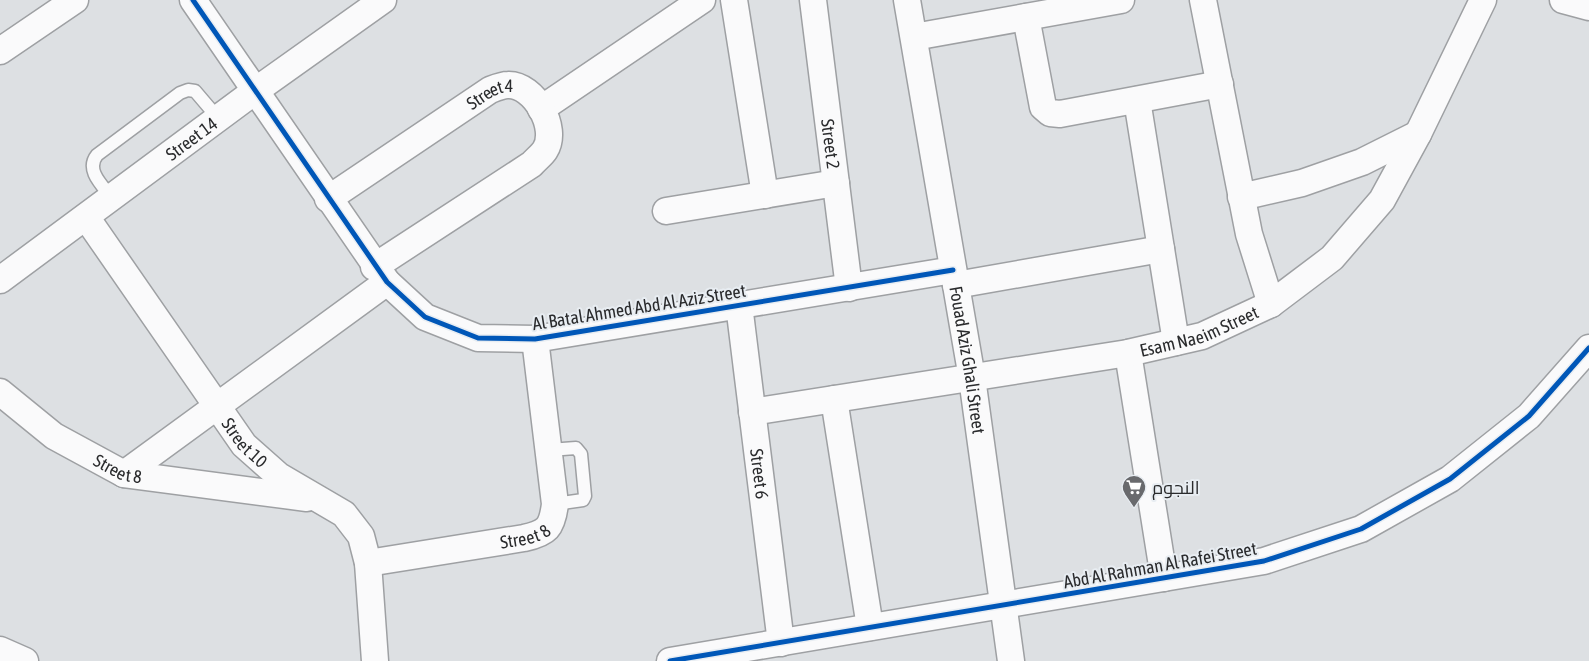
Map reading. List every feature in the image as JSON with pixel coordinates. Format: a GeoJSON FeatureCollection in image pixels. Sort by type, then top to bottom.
{"type":"FeatureCollection","features":[{"type":"Feature","properties":{"kind":"street"},"geometry":{"type":"LineString","coordinates":[[0,51],[75,0]]}},
{"type":"Feature","properties":{"kind":"street","name":"Al Batal Ahmed Abd Al Aziz Street"},"geometry":{"type":"LineString","coordinates":[[193,0],[380,274],[425,316],[478,338],[535,339],[849,288],[955,278],[1161,249]]}},
{"type":"Feature","properties":{"kind":"street","name":"Street 14"},"geometry":{"type":"LineString","coordinates":[[0,280],[218,118],[383,0]]}},
{"type":"Feature","properties":{"kind":"street"},"geometry":{"type":"LineString","coordinates":[[541,109],[702,0]]}},
{"type":"Feature","properties":{"kind":"street"},"geometry":{"type":"LineString","coordinates":[[734,0],[765,195]]}},
{"type":"Feature","properties":{"kind":"street","name":"Street 2"},"geometry":{"type":"LineString","coordinates":[[813,0],[849,288]]}},
{"type":"Feature","properties":{"kind":"street","name":"Fouad Aziz Ghali Street"},"geometry":{"type":"LineString","coordinates":[[907,0],[972,378],[1011,661]]}},
{"type":"Feature","properties":{"kind":"street"},"geometry":{"type":"LineString","coordinates":[[914,37],[1121,0]]}},
{"type":"Feature","properties":{"kind":"street"},"geometry":{"type":"LineString","coordinates":[[1203,0],[1241,198],[1258,269],[1271,304]]}},
{"type":"Feature","properties":{"kind":"street","name":"Esam Naeim Street"},"geometry":{"type":"LineString","coordinates":[[752,412],[1128,353],[1202,336],[1271,304],[1332,258],[1382,200],[1418,134],[1483,0]]}},
{"type":"Feature","properties":{"kind":"street"},"geometry":{"type":"LineString","coordinates":[[1563,0],[1589,7]]}},
{"type":"Feature","properties":{"kind":"street"},"geometry":{"type":"LineString","coordinates":[[1026,17],[1044,107],[1050,113],[1060,114],[1220,84]]}},
{"type":"Feature","properties":{"kind":"street","name":"Street 4"},"geometry":{"type":"LineString","coordinates":[[124,474],[216,406],[380,274],[532,164],[546,149],[549,128],[541,109],[529,92],[510,85],[490,90],[328,199]]}},
{"type":"Feature","properties":{"kind":"street"},"geometry":{"type":"LineString","coordinates":[[1137,100],[1176,342]]}},
{"type":"Feature","properties":{"kind":"street"},"geometry":{"type":"LineString","coordinates":[[1241,198],[1302,183],[1353,165],[1418,134]]}},
{"type":"Feature","properties":{"kind":"street"},"geometry":{"type":"LineString","coordinates":[[666,211],[836,184]]}},
{"type":"Feature","properties":{"kind":"street","name":"Street 10"},"geometry":{"type":"LineString","coordinates":[[86,217],[244,445],[279,476],[344,514],[361,536],[368,563],[375,661]]}},
{"type":"Feature","properties":{"kind":"street","name":"Street 6"},"geometry":{"type":"LineString","coordinates":[[740,305],[781,643]]}},
{"type":"Feature","properties":{"kind":"street","name":"Street 8"},"geometry":{"type":"LineString","coordinates":[[368,563],[541,534],[552,521],[555,504],[535,339]]}},
{"type":"Feature","properties":{"kind":"street","name":"Abd Al Rahman Al Rafei Street"},"geometry":{"type":"LineString","coordinates":[[670,661],[1264,561],[1360,529],[1450,479],[1529,416],[1589,348]]}},
{"type":"Feature","properties":{"kind":"street"},"geometry":{"type":"LineString","coordinates":[[1128,353],[1164,578]]}},
{"type":"Feature","properties":{"kind":"street","name":"Street 8"},"geometry":{"type":"LineString","coordinates":[[0,392],[54,436],[124,474],[320,500]]}},
{"type":"Feature","properties":{"kind":"street"},"geometry":{"type":"LineString","coordinates":[[834,399],[870,627]]}},
{"type":"Feature","properties":{"kind":"street"},"geometry":{"type":"LineString","coordinates":[[0,650],[25,661]]}},
{"type":"Feature","properties":{"kind":"lane"},"geometry":{"type":"LineString","coordinates":[[112,198],[95,175],[92,168],[92,160],[150,115],[180,93],[188,90],[195,91],[202,96],[218,118]]}},
{"type":"Feature","properties":{"kind":"cycle path"},"geometry":{"type":"LineString","coordinates":[[193,0],[387,282],[425,317],[478,338],[535,339],[953,270]]}},
{"type":"Feature","properties":{"kind":"cycle path"},"geometry":{"type":"LineString","coordinates":[[670,661],[1264,561],[1361,529],[1450,479],[1529,416],[1589,348]]}},
{"type":"Feature","properties":{"kind":"place","name":"النجوم"},"geometry":{"type":"Point","coordinates":[1134,508]}}]}
